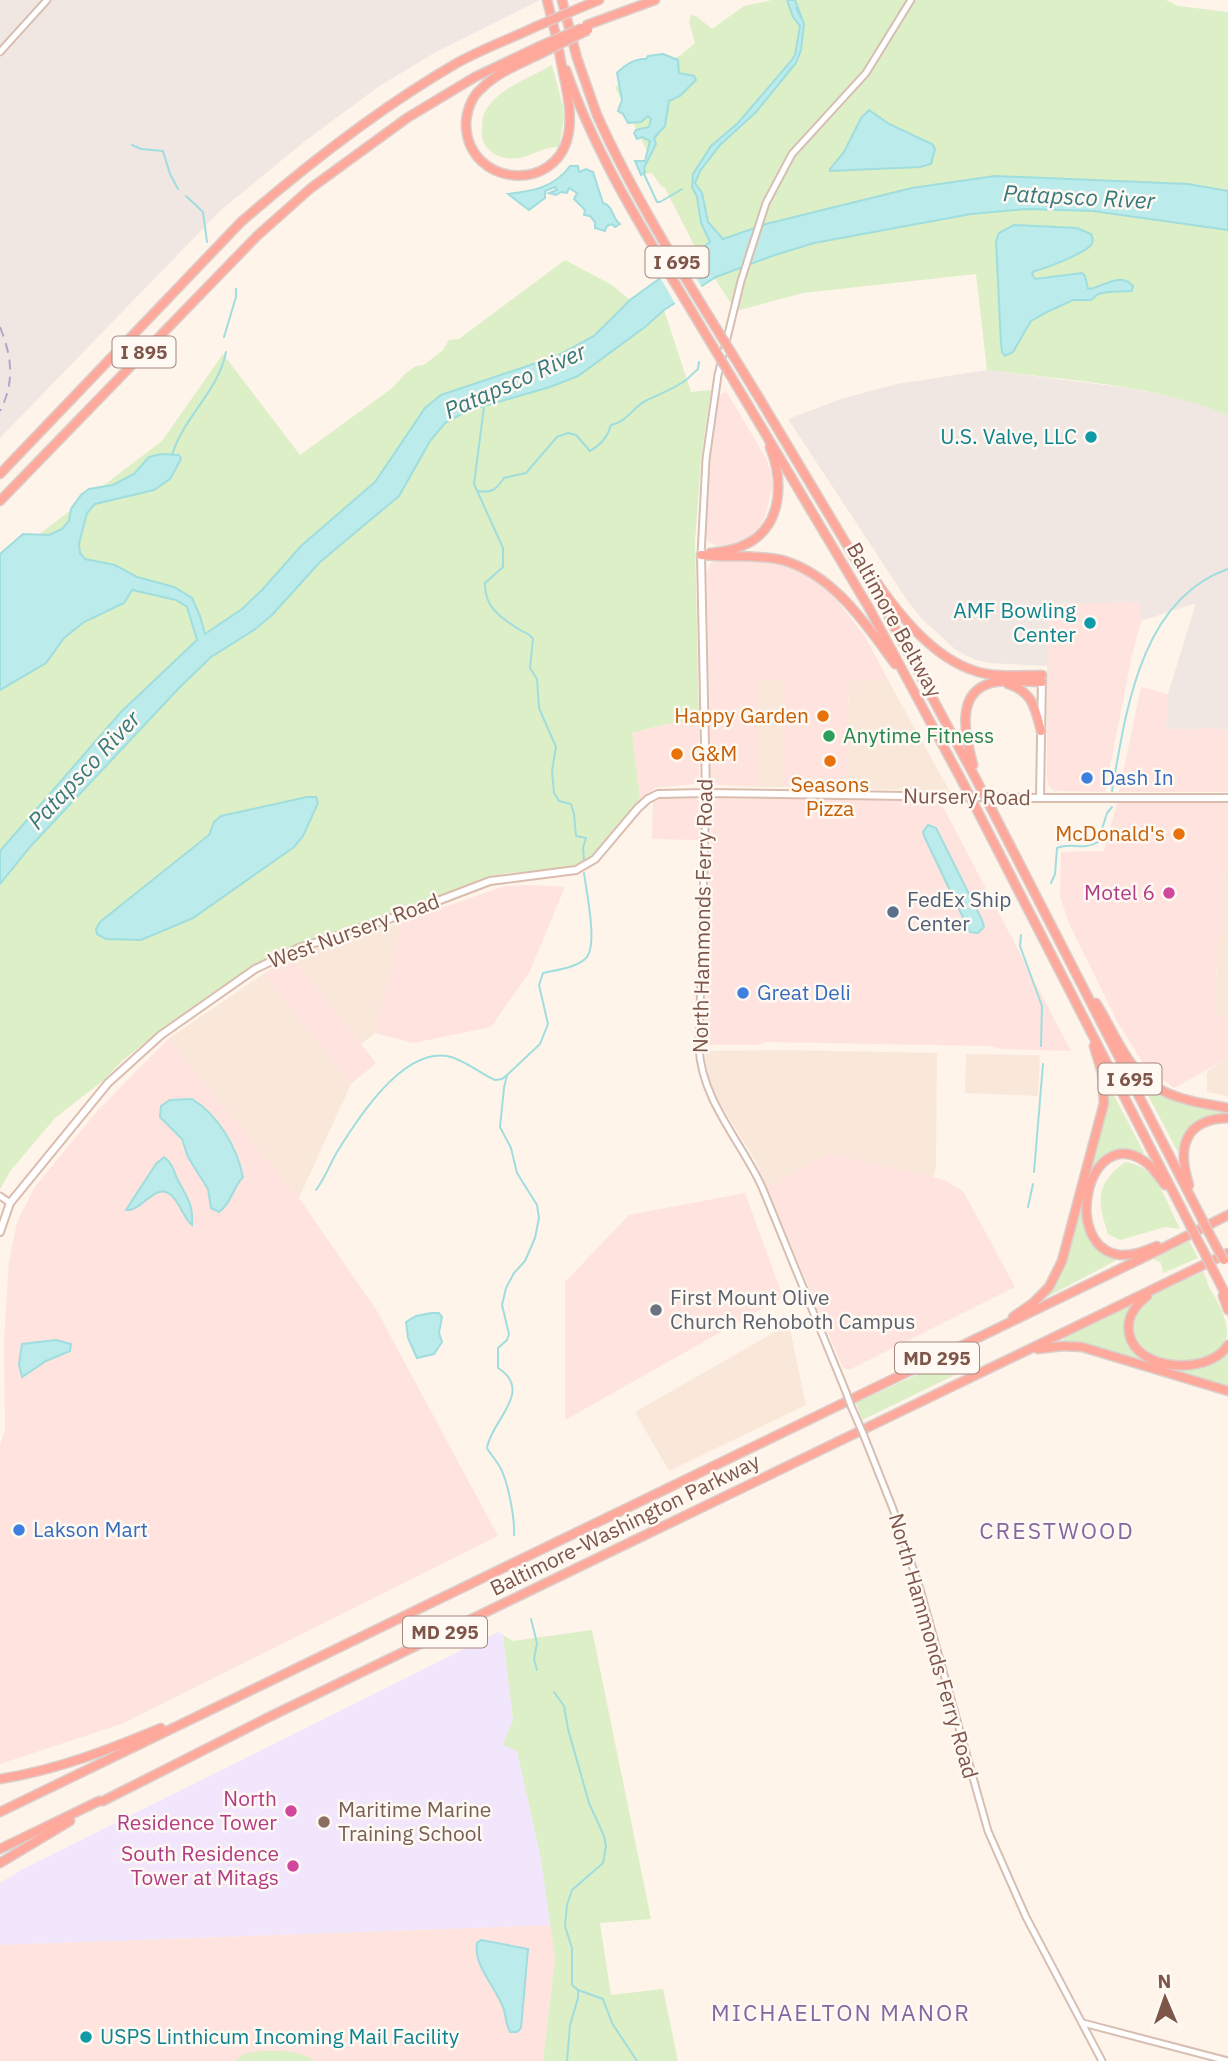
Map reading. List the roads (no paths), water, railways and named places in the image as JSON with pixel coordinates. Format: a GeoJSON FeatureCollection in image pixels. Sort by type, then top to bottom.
{"type":"FeatureCollection","features":[{"type":"Feature","properties":{"kind":"highway","name":"Baltimore Beltway"},"geometry":{"type":"LineString","coordinates":[[547,0],[559,51],[585,123],[634,214],[863,597],[916,693],[1228,1299]]}},
{"type":"Feature","properties":{"kind":"highway","name":"Baltimore Beltway"},"geometry":{"type":"LineString","coordinates":[[562,0],[577,58],[597,115],[645,208],[837,526],[909,652],[1202,1219],[1227,1260]]}},
{"type":"Feature","properties":{"kind":"highway","name":"I 895"},"geometry":{"type":"LineString","coordinates":[[0,474],[241,222],[297,174],[352,131],[460,62],[598,0]]}},
{"type":"Feature","properties":{"kind":"highway","name":"I 895"},"geometry":{"type":"LineString","coordinates":[[0,501],[257,236],[311,188],[407,118],[475,77],[655,0]]}},
{"type":"Feature","properties":{"kind":"highway"},"geometry":{"type":"LineString","coordinates":[[541,49],[482,88],[469,108],[466,129],[471,147],[481,162],[500,173],[518,176],[536,173],[556,159],[565,145],[569,116],[559,51]]}},
{"type":"Feature","properties":{"kind":"highway"},"geometry":{"type":"LineString","coordinates":[[701,555],[732,550],[752,541],[769,524],[774,513],[778,500],[778,477],[760,424]]}},
{"type":"Feature","properties":{"kind":"highway"},"geometry":{"type":"LineString","coordinates":[[837,526],[893,606],[941,653],[963,666],[988,674],[1042,679]]}},
{"type":"Feature","properties":{"kind":"highway"},"geometry":{"type":"LineString","coordinates":[[701,555],[772,559],[796,565],[810,573],[854,610],[916,693]]}},
{"type":"Feature","properties":{"kind":"highway"},"geometry":{"type":"LineString","coordinates":[[977,781],[965,731],[966,709],[975,693],[988,684],[1042,679]]}},
{"type":"Feature","properties":{"kind":"highway"},"geometry":{"type":"LineString","coordinates":[[1002,682],[1016,686],[1033,700],[1041,731]]}},
{"type":"Feature","properties":{"kind":"highway"},"geometry":{"type":"LineString","coordinates":[[1065,953],[1126,1057],[1140,1075],[1171,1095],[1228,1108]]}},
{"type":"Feature","properties":{"kind":"highway"},"geometry":{"type":"LineString","coordinates":[[995,1330],[1042,1295],[1055,1279],[1062,1261],[1104,1103],[1102,1073],[1086,1023]]}},
{"type":"Feature","properties":{"kind":"highway"},"geometry":{"type":"LineString","coordinates":[[1195,1205],[1184,1160],[1186,1139],[1202,1123],[1228,1118]]}},
{"type":"Feature","properties":{"kind":"highway"},"geometry":{"type":"LineString","coordinates":[[1179,1203],[1150,1166],[1137,1157],[1123,1155],[1109,1158],[1096,1168],[1089,1184],[1087,1214],[1091,1232],[1100,1245],[1114,1254],[1140,1253],[1189,1235]]}},
{"type":"Feature","properties":{"kind":"highway","name":"Baltimore-Washington Parkway"},"geometry":{"type":"LineString","coordinates":[[0,1812],[995,1330],[1226,1215]]}},
{"type":"Feature","properties":{"kind":"highway","name":"Baltimore-Washington Parkway"},"geometry":{"type":"LineString","coordinates":[[0,1849],[936,1392],[1000,1365],[1161,1286],[1227,1260]]}},
{"type":"Feature","properties":{"kind":"highway"},"geometry":{"type":"LineString","coordinates":[[1220,1283],[1228,1310]]}},
{"type":"Feature","properties":{"kind":"highway"},"geometry":{"type":"LineString","coordinates":[[1161,1286],[1143,1298],[1133,1311],[1129,1334],[1137,1350],[1155,1361],[1189,1365],[1214,1360],[1228,1345]]}},
{"type":"Feature","properties":{"kind":"highway"},"geometry":{"type":"LineString","coordinates":[[1000,1365],[1033,1350],[1074,1346],[1228,1391]]}},
{"type":"Feature","properties":{"kind":"highway"},"geometry":{"type":"LineString","coordinates":[[0,1779],[96,1755],[276,1678]]}},
{"type":"Feature","properties":{"kind":"highway"},"geometry":{"type":"LineString","coordinates":[[0,1863],[103,1801]]}},
{"type":"Feature","properties":{"kind":"main road","name":"North Hammonds Ferry Road"},"geometry":{"type":"LineString","coordinates":[[701,555],[706,793]]}},
{"type":"Feature","properties":{"kind":"main road"},"geometry":{"type":"LineString","coordinates":[[1040,798],[1042,679]]}},
{"type":"Feature","properties":{"kind":"main road","name":"Nursery Road"},"geometry":{"type":"LineString","coordinates":[[706,793],[1228,798]]}},
{"type":"Feature","properties":{"kind":"main road","name":"West Nursery Road"},"geometry":{"type":"LineString","coordinates":[[0,1232],[10,1203],[91,1102],[126,1065],[161,1035],[255,969],[299,948],[401,915],[490,881],[576,870],[595,859],[648,799],[658,794],[706,793]]}},
{"type":"Feature","properties":{"kind":"street"},"geometry":{"type":"LineString","coordinates":[[0,52],[47,0]]}},
{"type":"Feature","properties":{"kind":"street","name":"North Hammonds Ferry Road"},"geometry":{"type":"LineString","coordinates":[[701,555],[706,460],[718,374],[741,281],[764,211],[775,183],[792,154],[866,73],[911,0]]}},
{"type":"Feature","properties":{"kind":"street","name":"North Hammonds Ferry Road"},"geometry":{"type":"LineString","coordinates":[[706,793],[699,1048],[703,1077],[720,1114],[762,1187],[893,1509],[920,1589],[988,1831],[1016,1897],[1102,2061]]}},
{"type":"Feature","properties":{"kind":"street"},"geometry":{"type":"LineString","coordinates":[[0,1196],[10,1203]]}},
{"type":"Feature","properties":{"kind":"street"},"geometry":{"type":"LineString","coordinates":[[1083,2023],[1228,2061]]}},
{"type":"Feature","properties":{"kind":"water","name":"Patapsco River"},"geometry":{"type":"Polygon","coordinates":[[[787,0],[795,0],[804,24],[801,50],[796,63],[756,112],[720,145],[700,171],[695,183],[702,193],[708,222],[723,239],[766,224],[912,188],[995,176],[1188,184],[1228,191],[1228,230],[1093,211],[1026,209],[971,214],[814,243],[716,277],[664,310],[578,376],[467,411],[445,423],[430,441],[399,496],[320,562],[272,615],[254,630],[211,657],[180,687],[29,848],[0,884],[0,851],[121,712],[197,640],[187,607],[176,600],[132,590],[124,603],[84,622],[64,638],[46,663],[0,690],[0,554],[23,534],[49,535],[62,529],[69,521],[71,509],[89,489],[113,485],[134,474],[149,457],[161,454],[179,455],[181,459],[170,479],[154,490],[95,504],[87,513],[79,544],[80,553],[85,559],[115,565],[137,577],[174,587],[192,598],[205,634],[242,609],[301,546],[375,482],[425,408],[441,395],[557,356],[594,336],[630,300],[710,242],[701,223],[697,197],[692,187],[693,174],[711,146],[738,123],[795,55],[800,26],[793,17],[787,0]]]}},
{"type":"Feature","properties":{"kind":"water"},"geometry":{"type":"Polygon","coordinates":[[[663,54],[678,60],[679,73],[694,76],[696,80],[680,96],[669,101],[665,126],[654,138],[656,144],[644,168],[645,172],[641,175],[635,161],[645,161],[650,141],[642,137],[637,139],[634,133],[649,127],[651,119],[648,116],[641,122],[628,123],[618,111],[622,100],[617,73],[634,61],[663,54]]]}},
{"type":"Feature","properties":{"kind":"water"},"geometry":{"type":"Polygon","coordinates":[[[869,110],[889,124],[932,144],[935,149],[931,164],[920,167],[830,171],[844,152],[861,118],[869,110]]]}},
{"type":"Feature","properties":{"kind":"water"},"geometry":{"type":"Polygon","coordinates":[[[570,166],[578,166],[579,172],[586,169],[593,172],[603,203],[609,207],[620,224],[615,227],[612,224],[607,226],[605,231],[595,228],[595,222],[590,216],[584,215],[585,210],[574,199],[577,193],[569,188],[567,193],[556,195],[549,193],[557,190],[555,187],[545,191],[545,198],[529,210],[508,194],[534,190],[550,184],[570,166]]]}},
{"type":"Feature","properties":{"kind":"water"},"geometry":{"type":"Polygon","coordinates":[[[1014,225],[1077,228],[1091,234],[1091,245],[1080,253],[1034,271],[1032,274],[1035,279],[1082,273],[1088,289],[1122,280],[1133,286],[1132,291],[1098,294],[1091,300],[1073,300],[1047,312],[1031,321],[1013,352],[1005,356],[1001,343],[996,241],[999,233],[1014,225]]]}},
{"type":"Feature","properties":{"kind":"water"},"geometry":{"type":"Polygon","coordinates":[[[316,797],[318,803],[303,836],[294,847],[193,918],[141,940],[106,939],[97,934],[96,929],[100,922],[209,835],[214,822],[221,816],[316,797]]]}},
{"type":"Feature","properties":{"kind":"water"},"geometry":{"type":"Polygon","coordinates":[[[928,825],[936,828],[982,920],[984,927],[978,933],[970,932],[925,838],[923,832],[928,825]]]}},
{"type":"Feature","properties":{"kind":"water"},"geometry":{"type":"Polygon","coordinates":[[[192,1099],[210,1114],[225,1133],[236,1154],[243,1177],[219,1212],[211,1208],[208,1189],[188,1157],[182,1139],[160,1117],[161,1106],[170,1100],[192,1099]]]}},
{"type":"Feature","properties":{"kind":"water"},"geometry":{"type":"Polygon","coordinates":[[[164,1157],[171,1165],[188,1199],[192,1225],[174,1198],[165,1192],[159,1192],[135,1208],[126,1210],[156,1164],[164,1157]]]}},
{"type":"Feature","properties":{"kind":"water"},"geometry":{"type":"Polygon","coordinates":[[[439,1313],[442,1317],[439,1333],[442,1342],[434,1354],[417,1358],[408,1338],[406,1322],[416,1316],[439,1313]]]}},
{"type":"Feature","properties":{"kind":"water"},"geometry":{"type":"Polygon","coordinates":[[[56,1340],[71,1344],[70,1351],[46,1361],[22,1377],[19,1364],[22,1344],[56,1340]]]}},
{"type":"Feature","properties":{"kind":"water"},"geometry":{"type":"Polygon","coordinates":[[[481,1940],[528,1949],[521,2028],[517,2032],[510,2032],[501,2002],[479,1960],[477,1943],[481,1940]]]}},
{"type":"Feature","properties":{"kind":"waterway"},"geometry":{"type":"LineString","coordinates":[[796,8],[801,18]]}},
{"type":"Feature","properties":{"kind":"waterway"},"geometry":{"type":"LineString","coordinates":[[784,77],[791,68]]}},
{"type":"Feature","properties":{"kind":"waterway"},"geometry":{"type":"LineString","coordinates":[[132,145],[141,149],[163,151],[178,189]]}},
{"type":"Feature","properties":{"kind":"waterway"},"geometry":{"type":"LineString","coordinates":[[644,174],[657,202],[682,189]]}},
{"type":"Feature","properties":{"kind":"waterway"},"geometry":{"type":"LineString","coordinates":[[186,196],[203,212],[207,242]]}},
{"type":"Feature","properties":{"kind":"waterway"},"geometry":{"type":"LineString","coordinates":[[224,337],[236,289]]}},
{"type":"Feature","properties":{"kind":"waterway"},"geometry":{"type":"LineString","coordinates":[[172,455],[184,428],[216,379],[226,352]]}},
{"type":"Feature","properties":{"kind":"waterway"},"geometry":{"type":"LineString","coordinates":[[478,491],[490,491],[504,478],[526,473],[557,437],[568,433],[576,435],[590,451],[604,440],[611,425],[621,421],[647,400],[686,380],[698,369],[699,362]]}},
{"type":"Feature","properties":{"kind":"waterway"},"geometry":{"type":"LineString","coordinates":[[484,407],[474,484],[503,548],[503,567],[485,583],[485,591],[495,611],[533,639],[530,668],[537,679],[539,708],[556,747],[552,771],[554,793],[559,801],[571,804],[576,836],[586,838],[584,860]]}},
{"type":"Feature","properties":{"kind":"waterway"},"geometry":{"type":"LineString","coordinates":[[1112,791],[1132,694],[1142,662],[1156,632],[1175,606],[1198,584],[1228,569]]}},
{"type":"Feature","properties":{"kind":"waterway"},"geometry":{"type":"LineString","coordinates":[[1051,883],[1055,874],[1057,848],[1088,846],[1098,842],[1107,813],[1112,807]]}},
{"type":"Feature","properties":{"kind":"waterway"},"geometry":{"type":"LineString","coordinates":[[514,1535],[506,1481],[487,1448],[512,1397],[508,1377],[498,1368],[498,1348],[507,1340],[509,1334],[502,1305],[506,1288],[525,1261],[535,1238],[539,1218],[537,1205],[517,1173],[511,1148],[500,1127],[504,1088],[507,1075],[540,1044],[548,1024],[539,985],[543,973],[576,965],[589,953],[591,931],[584,873]]}},
{"type":"Feature","properties":{"kind":"waterway"},"geometry":{"type":"LineString","coordinates":[[1021,935],[1020,946],[1042,1006],[1041,1046]]}},
{"type":"Feature","properties":{"kind":"waterway"},"geometry":{"type":"LineString","coordinates":[[316,1190],[337,1152],[369,1105],[398,1074],[414,1063],[430,1057],[447,1056],[495,1080],[507,1075]]}},
{"type":"Feature","properties":{"kind":"waterway"},"geometry":{"type":"LineString","coordinates":[[1034,1172],[1043,1064]]}},
{"type":"Feature","properties":{"kind":"waterway"},"geometry":{"type":"LineString","coordinates":[[1028,1207],[1033,1184]]}},
{"type":"Feature","properties":{"kind":"waterway"},"geometry":{"type":"LineString","coordinates":[[531,1619],[537,1643],[534,1659],[537,1670]]}},
{"type":"Feature","properties":{"kind":"waterway"},"geometry":{"type":"LineString","coordinates":[[554,1692],[564,1706],[589,1803],[606,1846],[603,1863],[572,1890],[567,1905],[565,1926],[572,1948],[572,1985],[603,1999],[612,2023],[637,2061]]}},
{"type":"Feature","properties":{"kind":"waterway"},"geometry":{"type":"LineString","coordinates":[[567,2061],[570,2025],[578,1990]]}},
{"type":"Feature","properties":{"kind":"railway"},"geometry":{"type":"LineString","coordinates":[[0,327],[10,369],[8,390],[0,411]]}},
{"type":"Feature","properties":{"kind":"place","name":"U.S. Valve, LLC"},"geometry":{"type":"Point","coordinates":[1091,437]}},
{"type":"Feature","properties":{"kind":"place","name":"AMF Bowling Center"},"geometry":{"type":"Point","coordinates":[1090,623]}},
{"type":"Feature","properties":{"kind":"place","name":"Happy Garden"},"geometry":{"type":"Point","coordinates":[823,716]}},
{"type":"Feature","properties":{"kind":"place","name":"Anytime Fitness"},"geometry":{"type":"Point","coordinates":[829,736]}},
{"type":"Feature","properties":{"kind":"place","name":"G&M"},"geometry":{"type":"Point","coordinates":[677,754]}},
{"type":"Feature","properties":{"kind":"place","name":"Seasons Pizza"},"geometry":{"type":"Point","coordinates":[830,761]}},
{"type":"Feature","properties":{"kind":"place","name":"Dash In"},"geometry":{"type":"Point","coordinates":[1087,778]}},
{"type":"Feature","properties":{"kind":"place","name":"McDonald's"},"geometry":{"type":"Point","coordinates":[1179,834]}},
{"type":"Feature","properties":{"kind":"place","name":"Motel 6"},"geometry":{"type":"Point","coordinates":[1169,893]}},
{"type":"Feature","properties":{"kind":"place","name":"FedEx Ship Center"},"geometry":{"type":"Point","coordinates":[893,912]}},
{"type":"Feature","properties":{"kind":"place","name":"Great Deli"},"geometry":{"type":"Point","coordinates":[743,993]}},
{"type":"Feature","properties":{"kind":"place","name":"First Mount Olive Church Rehoboth Campus"},"geometry":{"type":"Point","coordinates":[656,1310]}},
{"type":"Feature","properties":{"kind":"place","name":"Lakson Mart"},"geometry":{"type":"Point","coordinates":[19,1530]}},
{"type":"Feature","properties":{"kind":"place","name":"North Residence Tower"},"geometry":{"type":"Point","coordinates":[291,1811]}},
{"type":"Feature","properties":{"kind":"place","name":"Maritime Marine Training School"},"geometry":{"type":"Point","coordinates":[324,1822]}},
{"type":"Feature","properties":{"kind":"place","name":"South Residence Tower at Mitags"},"geometry":{"type":"Point","coordinates":[293,1866]}},
{"type":"Feature","properties":{"kind":"place","name":"USPS Linthicum Incoming Mail Facility"},"geometry":{"type":"Point","coordinates":[86,2037]}},
{"type":"Feature","properties":{"kind":"district","name":"CRESTWOOD"},"geometry":{"type":"Point","coordinates":[1057,1531]}},
{"type":"Feature","properties":{"kind":"district","name":"MICHAELTON MANOR"},"geometry":{"type":"Point","coordinates":[841,2013]}}]}
